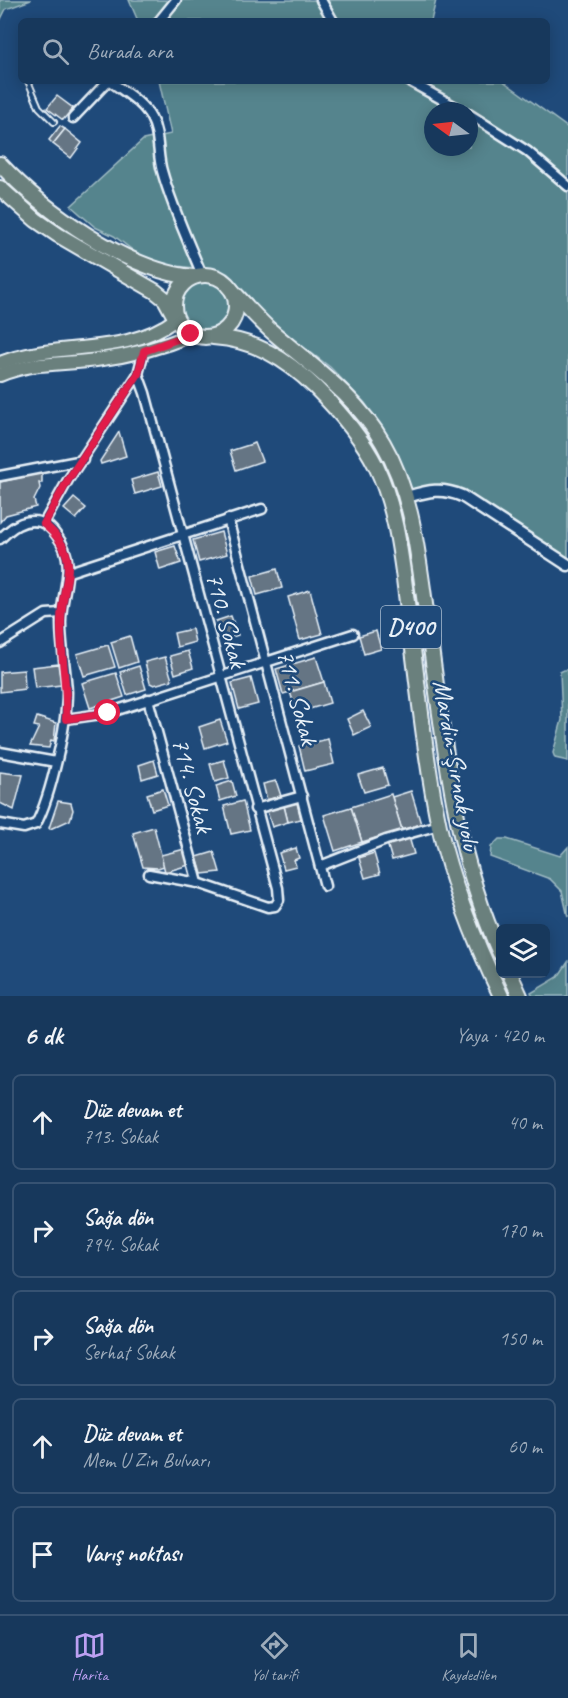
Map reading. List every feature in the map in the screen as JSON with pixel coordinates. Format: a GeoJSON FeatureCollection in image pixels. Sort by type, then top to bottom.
{"type":"FeatureCollection","features":[{"type":"Feature","properties":{"kind":"highway"},"geometry":{"type":"LineString","coordinates":[[0,164],[45,206],[89,235],[149,267],[172,275],[216,277],[228,286],[269,329],[322,371],[372,425],[392,458],[406,497],[414,529],[447,763],[462,844],[475,890],[496,941]]}},
{"type":"Feature","properties":{"kind":"highway"},"geometry":{"type":"LineString","coordinates":[[0,188],[36,220],[58,235],[155,291],[165,299],[176,319],[191,334],[213,337],[226,329],[235,315],[235,300],[228,286]]}},
{"type":"Feature","properties":{"kind":"highway"},"geometry":{"type":"LineString","coordinates":[[176,319],[173,309],[178,290],[197,276]]}},
{"type":"Feature","properties":{"kind":"highway","name":"Mardin-Şırnak yolu"},"geometry":{"type":"LineString","coordinates":[[213,337],[234,339],[258,346],[294,368],[343,415],[375,465],[398,537],[439,825],[470,929],[501,996]]}},
{"type":"Feature","properties":{"kind":"highway"},"geometry":{"type":"LineString","coordinates":[[512,978],[520,996]]}},
{"type":"Feature","properties":{"kind":"main road"},"geometry":{"type":"LineString","coordinates":[[0,363],[37,352],[94,347],[142,338],[155,334],[176,319]]}},
{"type":"Feature","properties":{"kind":"main road"},"geometry":{"type":"LineString","coordinates":[[0,375],[38,363],[94,361],[144,351],[191,334]]}},
{"type":"Feature","properties":{"kind":"street"},"geometry":{"type":"LineString","coordinates":[[161,18],[176,0]]}},
{"type":"Feature","properties":{"kind":"street"},"geometry":{"type":"LineString","coordinates":[[321,0],[331,18]]}},
{"type":"Feature","properties":{"kind":"street"},"geometry":{"type":"LineString","coordinates":[[73,118],[106,84]]}},
{"type":"Feature","properties":{"kind":"street"},"geometry":{"type":"LineString","coordinates":[[113,84],[138,102],[150,116],[157,135],[162,170],[197,276]]}},
{"type":"Feature","properties":{"kind":"street"},"geometry":{"type":"LineString","coordinates":[[414,84],[447,102]]}},
{"type":"Feature","properties":{"kind":"street"},"geometry":{"type":"LineString","coordinates":[[478,120],[527,151],[568,186]]}},
{"type":"Feature","properties":{"kind":"street"},"geometry":{"type":"LineString","coordinates":[[44,524],[68,480],[138,374],[144,351]]}},
{"type":"Feature","properties":{"kind":"street","name":"710. Sokak"},"geometry":{"type":"LineString","coordinates":[[138,374],[278,888],[279,900],[275,906],[268,907],[198,883]]}},
{"type":"Feature","properties":{"kind":"street"},"geometry":{"type":"LineString","coordinates":[[0,476],[82,460]]}},
{"type":"Feature","properties":{"kind":"street"},"geometry":{"type":"LineString","coordinates":[[406,497],[434,489],[446,489],[568,565]]}},
{"type":"Feature","properties":{"kind":"street"},"geometry":{"type":"LineString","coordinates":[[69,572],[182,533],[262,509]]}},
{"type":"Feature","properties":{"kind":"street","name":"711. Sokak"},"geometry":{"type":"LineString","coordinates":[[228,519],[325,886]]}},
{"type":"Feature","properties":{"kind":"street"},"geometry":{"type":"LineString","coordinates":[[0,539],[20,524],[30,521],[44,524],[63,544],[69,572],[62,613],[67,691],[66,719],[56,762],[38,820],[34,826],[24,828],[0,824]]}},
{"type":"Feature","properties":{"kind":"street"},"geometry":{"type":"LineString","coordinates":[[0,643],[46,614],[62,613]]}},
{"type":"Feature","properties":{"kind":"street"},"geometry":{"type":"LineString","coordinates":[[66,719],[93,717],[353,634]]}},
{"type":"Feature","properties":{"kind":"street","name":"714. Sokak"},"geometry":{"type":"LineString","coordinates":[[148,699],[198,883]]}},
{"type":"Feature","properties":{"kind":"street"},"geometry":{"type":"LineString","coordinates":[[0,752],[56,762]]}},
{"type":"Feature","properties":{"kind":"street"},"geometry":{"type":"LineString","coordinates":[[255,809],[302,796]]}},
{"type":"Feature","properties":{"kind":"street"},"geometry":{"type":"LineString","coordinates":[[320,866],[386,840],[439,825]]}},
{"type":"Feature","properties":{"kind":"street"},"geometry":{"type":"LineString","coordinates":[[149,874],[198,883]]}},
{"type":"Feature","properties":{"kind":"lane"},"geometry":{"type":"LineString","coordinates":[[29,84],[39,107],[54,122]]}},
{"type":"Feature","properties":{"kind":"green space"},"geometry":{"type":"Polygon","coordinates":[[[0,0],[31,0],[6,9],[0,21],[0,0]]]}},
{"type":"Feature","properties":{"kind":"green space"},"geometry":{"type":"Polygon","coordinates":[[[129,0],[436,0],[432,18],[137,18],[129,0]]]}},
{"type":"Feature","properties":{"kind":"green space"},"geometry":{"type":"Polygon","coordinates":[[[160,84],[507,84],[568,128],[568,565],[462,496],[413,495],[390,441],[365,403],[330,367],[263,316],[233,281],[212,270],[168,265],[139,255],[114,236],[95,227],[71,206],[143,140],[171,134],[160,84]]]}},
{"type":"Feature","properties":{"kind":"green space"},"geometry":{"type":"Polygon","coordinates":[[[200,279],[210,279],[220,283],[227,290],[231,305],[227,320],[220,327],[210,331],[200,331],[190,327],[183,320],[179,310],[179,300],[183,290],[190,283],[200,279]]]}},
{"type":"Feature","properties":{"kind":"green space"},"geometry":{"type":"Polygon","coordinates":[[[568,670],[568,761],[555,758],[553,753],[562,720],[560,672],[568,670]]]}},
{"type":"Feature","properties":{"kind":"green space"},"geometry":{"type":"Polygon","coordinates":[[[499,839],[507,839],[560,856],[568,847],[568,917],[562,891],[550,879],[490,857],[491,847],[499,839]]]}},
{"type":"Feature","properties":{"kind":"green space"},"geometry":{"type":"Polygon","coordinates":[[[568,962],[568,996],[533,996],[531,993],[558,977],[568,962]]]}},
{"type":"Feature","properties":{"kind":"building"},"geometry":{"type":"Polygon","coordinates":[[[57,96],[73,108],[63,120],[47,108],[57,96]]]}},
{"type":"Feature","properties":{"kind":"building"},"geometry":{"type":"Polygon","coordinates":[[[60,126],[65,129],[53,144],[49,140],[60,126]]]}},
{"type":"Feature","properties":{"kind":"building"},"geometry":{"type":"Polygon","coordinates":[[[65,129],[82,143],[71,158],[53,144],[65,129]]]}},
{"type":"Feature","properties":{"kind":"building"},"geometry":{"type":"Polygon","coordinates":[[[119,432],[126,456],[101,464],[100,461],[119,432]]]}},
{"type":"Feature","properties":{"kind":"building"},"geometry":{"type":"Polygon","coordinates":[[[255,443],[262,461],[236,470],[230,451],[255,443]]]}},
{"type":"Feature","properties":{"kind":"building"},"geometry":{"type":"Polygon","coordinates":[[[158,472],[162,486],[135,494],[131,480],[158,472]]]}},
{"type":"Feature","properties":{"kind":"building"},"geometry":{"type":"Polygon","coordinates":[[[42,473],[42,483],[39,483],[40,488],[34,500],[36,507],[6,515],[0,522],[0,482],[42,473]]]}},
{"type":"Feature","properties":{"kind":"building"},"geometry":{"type":"Polygon","coordinates":[[[74,498],[86,508],[76,519],[64,509],[74,498]]]}},
{"type":"Feature","properties":{"kind":"building"},"geometry":{"type":"Polygon","coordinates":[[[221,532],[227,554],[199,562],[193,540],[221,532]]]}},
{"type":"Feature","properties":{"kind":"building"},"geometry":{"type":"Polygon","coordinates":[[[175,546],[181,563],[160,570],[155,552],[175,546]]]}},
{"type":"Feature","properties":{"kind":"building"},"geometry":{"type":"Polygon","coordinates":[[[277,569],[282,588],[257,595],[252,576],[277,569]]]}},
{"type":"Feature","properties":{"kind":"building"},"geometry":{"type":"Polygon","coordinates":[[[310,590],[322,634],[300,640],[288,597],[310,590]]]}},
{"type":"Feature","properties":{"kind":"building"},"geometry":{"type":"Polygon","coordinates":[[[231,616],[238,635],[223,640],[216,621],[231,616]]]}},
{"type":"Feature","properties":{"kind":"building"},"geometry":{"type":"Polygon","coordinates":[[[192,629],[195,642],[177,647],[174,633],[192,629]]]}},
{"type":"Feature","properties":{"kind":"building"},"geometry":{"type":"Polygon","coordinates":[[[376,631],[381,649],[364,654],[359,636],[376,631]]]}},
{"type":"Feature","properties":{"kind":"building"},"geometry":{"type":"Polygon","coordinates":[[[130,636],[137,662],[119,668],[111,642],[130,636]]]}},
{"type":"Feature","properties":{"kind":"building"},"geometry":{"type":"Polygon","coordinates":[[[108,645],[115,667],[84,676],[77,654],[108,645]]]}},
{"type":"Feature","properties":{"kind":"building"},"geometry":{"type":"Polygon","coordinates":[[[188,651],[193,668],[175,674],[170,656],[188,651]]]}},
{"type":"Feature","properties":{"kind":"building"},"geometry":{"type":"Polygon","coordinates":[[[165,657],[172,680],[154,685],[150,683],[145,662],[165,657]]]}},
{"type":"Feature","properties":{"kind":"building"},"geometry":{"type":"Polygon","coordinates":[[[316,657],[324,682],[283,694],[276,669],[316,657]]]}},
{"type":"Feature","properties":{"kind":"building"},"geometry":{"type":"Polygon","coordinates":[[[58,664],[61,685],[35,688],[32,667],[58,664]]]}},
{"type":"Feature","properties":{"kind":"building"},"geometry":{"type":"Polygon","coordinates":[[[139,666],[146,689],[127,695],[120,672],[139,666]]]}},
{"type":"Feature","properties":{"kind":"building"},"geometry":{"type":"Polygon","coordinates":[[[24,670],[25,689],[0,692],[0,672],[24,670]]]}},
{"type":"Feature","properties":{"kind":"building"},"geometry":{"type":"Polygon","coordinates":[[[116,673],[124,697],[90,708],[82,683],[116,673]]]}},
{"type":"Feature","properties":{"kind":"building"},"geometry":{"type":"Polygon","coordinates":[[[251,678],[258,704],[239,709],[232,683],[251,678]]]}},
{"type":"Feature","properties":{"kind":"building"},"geometry":{"type":"Polygon","coordinates":[[[324,682],[330,703],[306,710],[303,701],[294,704],[290,692],[324,682]]]}},
{"type":"Feature","properties":{"kind":"building"},"geometry":{"type":"Polygon","coordinates":[[[363,711],[371,727],[354,735],[347,719],[363,711]]]}},
{"type":"Feature","properties":{"kind":"building"},"geometry":{"type":"Polygon","coordinates":[[[37,717],[56,723],[54,741],[51,740],[49,748],[30,746],[39,727],[34,726],[37,717]]]}},
{"type":"Feature","properties":{"kind":"building"},"geometry":{"type":"Polygon","coordinates":[[[220,720],[227,741],[205,748],[199,727],[220,720]]]}},
{"type":"Feature","properties":{"kind":"building"},"geometry":{"type":"Polygon","coordinates":[[[328,739],[334,764],[305,771],[299,746],[328,739]]]}},
{"type":"Feature","properties":{"kind":"building"},"geometry":{"type":"Polygon","coordinates":[[[154,760],[158,774],[142,779],[139,765],[154,760]]]}},
{"type":"Feature","properties":{"kind":"building"},"geometry":{"type":"Polygon","coordinates":[[[224,760],[229,778],[215,782],[210,764],[224,760]]]}},
{"type":"Feature","properties":{"kind":"building"},"geometry":{"type":"Polygon","coordinates":[[[383,768],[388,785],[364,792],[358,775],[383,768]]]}},
{"type":"Feature","properties":{"kind":"building"},"geometry":{"type":"Polygon","coordinates":[[[0,772],[23,775],[14,810],[0,803],[0,772]]]}},
{"type":"Feature","properties":{"kind":"building"},"geometry":{"type":"Polygon","coordinates":[[[232,781],[236,796],[220,801],[216,786],[232,781]]]}},
{"type":"Feature","properties":{"kind":"building"},"geometry":{"type":"Polygon","coordinates":[[[276,781],[281,796],[267,800],[263,784],[276,781]]]}},
{"type":"Feature","properties":{"kind":"building"},"geometry":{"type":"Polygon","coordinates":[[[163,789],[168,805],[152,810],[147,794],[163,789]]]}},
{"type":"Feature","properties":{"kind":"building"},"geometry":{"type":"Polygon","coordinates":[[[411,791],[421,824],[402,830],[392,797],[411,791]]]}},
{"type":"Feature","properties":{"kind":"building"},"geometry":{"type":"Polygon","coordinates":[[[391,794],[402,830],[362,842],[351,807],[391,794]]]}},
{"type":"Feature","properties":{"kind":"building"},"geometry":{"type":"Polygon","coordinates":[[[58,801],[71,803],[73,810],[70,820],[50,829],[49,828],[58,801]]]}},
{"type":"Feature","properties":{"kind":"building"},"geometry":{"type":"Polygon","coordinates":[[[243,801],[250,830],[231,834],[224,806],[243,801]]]}},
{"type":"Feature","properties":{"kind":"building"},"geometry":{"type":"Polygon","coordinates":[[[297,803],[301,819],[288,822],[284,806],[297,803]]]}},
{"type":"Feature","properties":{"kind":"building"},"geometry":{"type":"Polygon","coordinates":[[[284,806],[288,822],[272,827],[267,811],[284,806]]]}},
{"type":"Feature","properties":{"kind":"building"},"geometry":{"type":"Polygon","coordinates":[[[351,807],[362,842],[335,851],[324,815],[351,807]]]}},
{"type":"Feature","properties":{"kind":"building"},"geometry":{"type":"Polygon","coordinates":[[[154,827],[164,866],[143,867],[133,833],[154,827]]]}},
{"type":"Feature","properties":{"kind":"building"},"geometry":{"type":"Polygon","coordinates":[[[409,837],[414,854],[392,860],[387,843],[409,837]]]}},
{"type":"Feature","properties":{"kind":"building"},"geometry":{"type":"Polygon","coordinates":[[[296,848],[299,858],[294,860],[296,866],[284,869],[279,853],[296,848]]]}},
{"type":"Feature","properties":{"kind":"building"},"geometry":{"type":"Polygon","coordinates":[[[185,849],[189,865],[165,872],[161,855],[185,849]]]}},
{"type":"Feature","properties":{"kind":"building"},"geometry":{"type":"Polygon","coordinates":[[[214,852],[220,872],[202,874],[197,857],[214,852]]]}},
{"type":"Feature","properties":{"kind":"building"},"geometry":{"type":"Polygon","coordinates":[[[374,853],[380,874],[365,878],[359,858],[374,853]]]}},
{"type":"Feature","properties":{"kind":"route"},"geometry":{"type":"LineString","coordinates":[[108,713],[80,719],[66,719],[67,691],[61,621],[67,589],[68,563],[63,544],[53,530],[44,524],[68,480],[138,374],[144,351],[191,334]]}}]}
